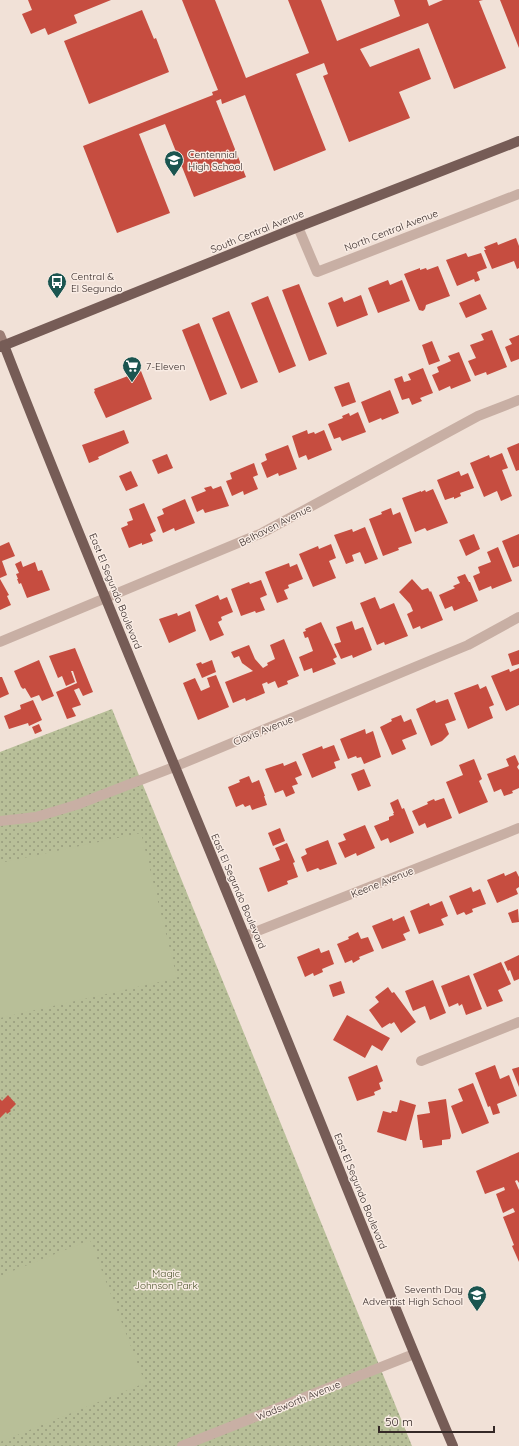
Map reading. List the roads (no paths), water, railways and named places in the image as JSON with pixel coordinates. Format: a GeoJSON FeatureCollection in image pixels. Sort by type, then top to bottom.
{"type":"FeatureCollection","features":[{"type":"Feature","properties":{"kind":"main road","name":"South Central Avenue"},"geometry":{"type":"LineString","coordinates":[[1,342],[519,141]]}},
{"type":"Feature","properties":{"kind":"main road","name":"East El Segundo Boulevard"},"geometry":{"type":"LineString","coordinates":[[1,342],[174,767],[245,936],[414,1354],[453,1446]]}},
{"type":"Feature","properties":{"kind":"street","name":"North Central Avenue"},"geometry":{"type":"LineString","coordinates":[[298,227],[317,272],[519,194]]}},
{"type":"Feature","properties":{"kind":"street","name":"Belhaven Avenue"},"geometry":{"type":"LineString","coordinates":[[0,642],[262,534],[478,416],[519,400]]}},
{"type":"Feature","properties":{"kind":"street","name":"Clovis Avenue"},"geometry":{"type":"LineString","coordinates":[[0,821],[36,817],[76,805],[174,767],[448,654],[468,645],[519,617]]}},
{"type":"Feature","properties":{"kind":"street","name":"Keene Avenue"},"geometry":{"type":"LineString","coordinates":[[245,936],[519,828]]}},
{"type":"Feature","properties":{"kind":"street"},"geometry":{"type":"LineString","coordinates":[[421,1061],[519,1022]]}},
{"type":"Feature","properties":{"kind":"street","name":"Wadsworth Avenue"},"geometry":{"type":"LineString","coordinates":[[182,1446],[414,1354]]}},
{"type":"Feature","properties":{"kind":"place","name":"Centennial High School"},"geometry":{"type":"Point","coordinates":[174,177]}},
{"type":"Feature","properties":{"kind":"place","name":"Central & El Segundo"},"geometry":{"type":"Point","coordinates":[57,299]}},
{"type":"Feature","properties":{"kind":"place","name":"7-Eleven"},"geometry":{"type":"Point","coordinates":[132,383]}},
{"type":"Feature","properties":{"kind":"place","name":"Seventh Day Adventist High School"},"geometry":{"type":"Point","coordinates":[477,1312]}},
{"type":"Feature","properties":{"kind":"park label","name":"Magic Johnson Park"},"geometry":{"type":"Point","coordinates":[166,1278]}}]}
